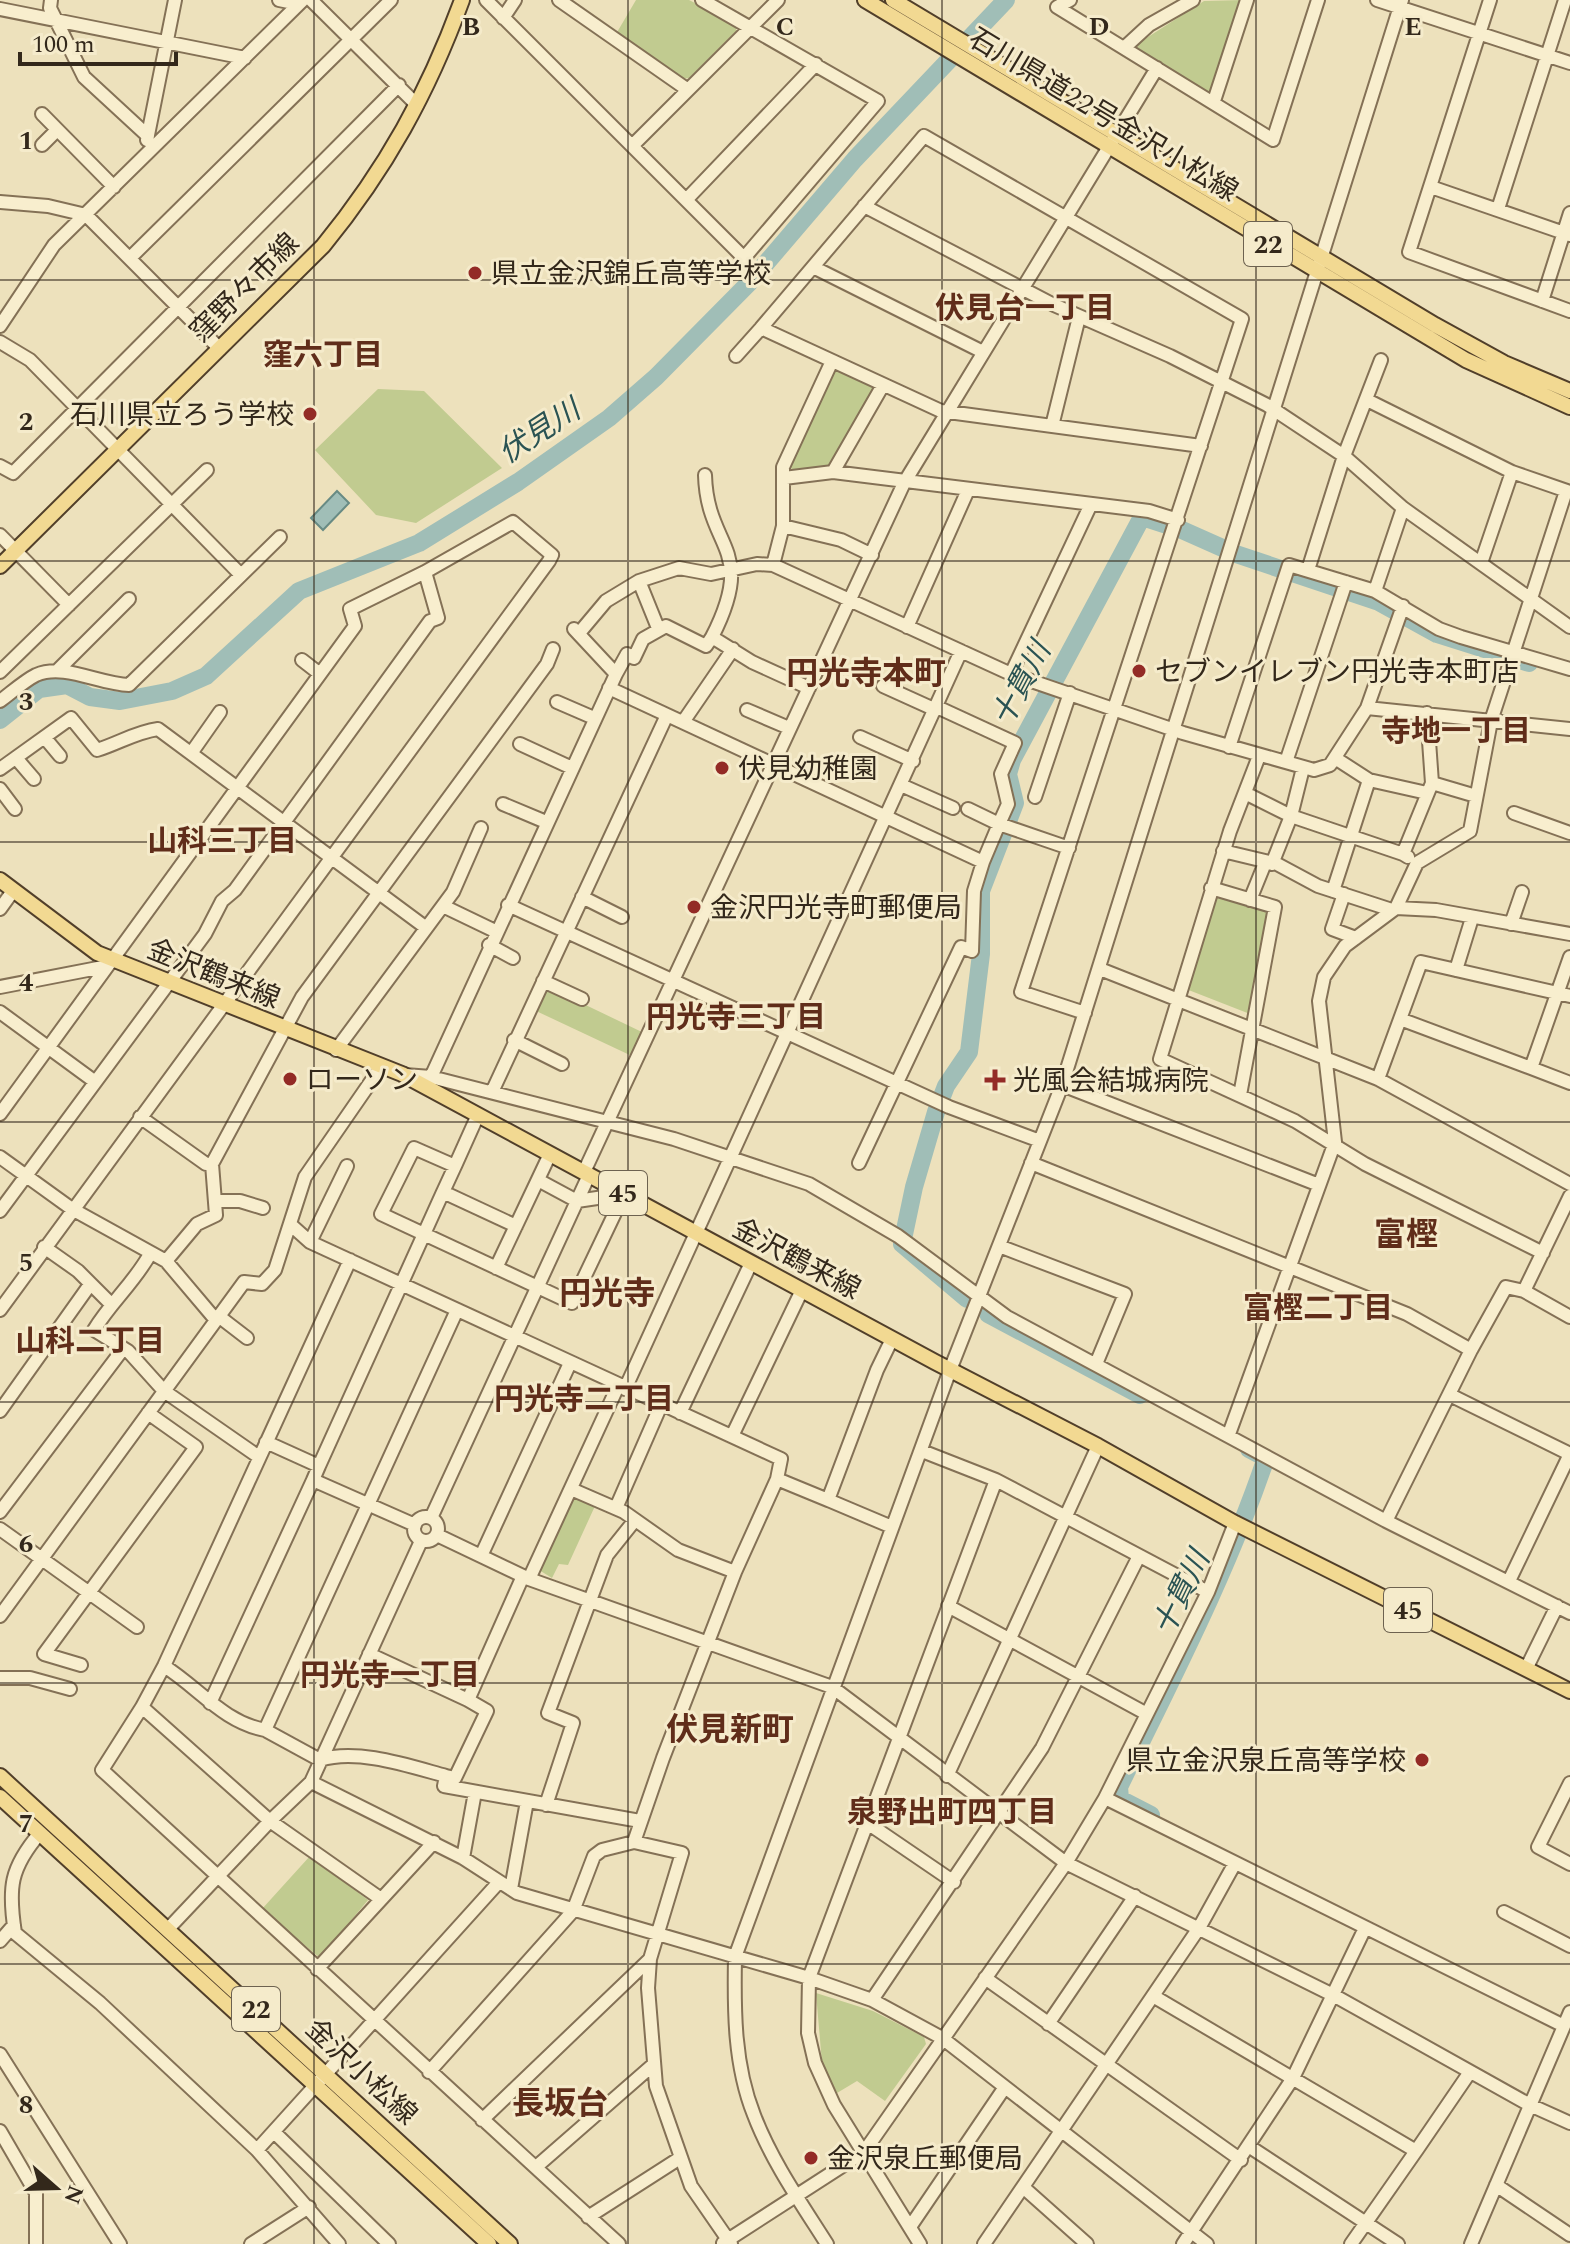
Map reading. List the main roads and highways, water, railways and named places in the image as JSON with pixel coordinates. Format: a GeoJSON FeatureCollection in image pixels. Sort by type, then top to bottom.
{"type":"FeatureCollection","features":[{"type":"Feature","properties":{"kind":"main road","name":"窪野々市線"},"geometry":{"type":"LineString","coordinates":[[0,566],[323,246],[366,192],[404,133],[462,0]]}},
{"type":"Feature","properties":{"kind":"main road","name":"石川県道22号金沢小松線"},"geometry":{"type":"LineString","coordinates":[[865,0],[947,40],[1111,139],[1316,271],[1466,360],[1570,407]]}},
{"type":"Feature","properties":{"kind":"main road","name":"石川県道22号金沢小松線"},"geometry":{"type":"LineString","coordinates":[[893,0],[947,40]]}},
{"type":"Feature","properties":{"kind":"main road","name":"石川県道22号金沢小松線"},"geometry":{"type":"LineString","coordinates":[[1111,139],[1321,256],[1477,348],[1570,391]]}},
{"type":"Feature","properties":{"kind":"main road","name":"金沢鶴来線"},"geometry":{"type":"LineString","coordinates":[[0,880],[84,945],[111,959],[402,1074],[892,1339],[1098,1446],[1241,1526],[1570,1691]]}},
{"type":"Feature","properties":{"kind":"main road","name":"金沢小松線"},"geometry":{"type":"LineString","coordinates":[[0,1776],[510,2244]]}},
{"type":"Feature","properties":{"kind":"main road","name":"金沢小松線"},"geometry":{"type":"LineString","coordinates":[[0,1797],[489,2244]]}},
{"type":"Feature","properties":{"kind":"water"},"geometry":{"type":"Polygon","coordinates":[[[337,491],[349,503],[323,530],[311,518],[337,491]]]}},
{"type":"Feature","properties":{"kind":"waterway","name":"伏見川"},"geometry":{"type":"LineString","coordinates":[[0,720],[39,689],[67,685],[90,697],[120,701],[172,691],[206,676],[299,591],[419,543],[518,482],[609,418],[656,377],[749,283],[855,159],[1006,0]]}},
{"type":"Feature","properties":{"kind":"waterway","name":"十貫川"},"geometry":{"type":"LineString","coordinates":[[967,1299],[902,1244],[914,1187],[946,1086],[969,1052],[981,954],[981,891],[1015,803],[1008,774],[1012,760],[1142,517],[1182,530],[1236,554],[1379,602],[1437,634],[1529,663]]}},
{"type":"Feature","properties":{"kind":"waterway","name":"十貫川"},"geometry":{"type":"LineString","coordinates":[[988,1314],[1140,1395]]}},
{"type":"Feature","properties":{"kind":"waterway","name":"十貫川"},"geometry":{"type":"LineString","coordinates":[[1151,1815],[1120,1799],[1119,1787],[1198,1625],[1251,1501],[1266,1458],[1249,1449]]}},
{"type":"Feature","properties":{"kind":"place","name":"県立金沢錦丘高等学校"},"geometry":{"type":"Point","coordinates":[475,273]}},
{"type":"Feature","properties":{"kind":"place","name":"石川県立ろう学校"},"geometry":{"type":"Point","coordinates":[310,414]}},
{"type":"Feature","properties":{"kind":"place","name":"セブンイレブン円光寺本町店"},"geometry":{"type":"Point","coordinates":[1139,671]}},
{"type":"Feature","properties":{"kind":"place","name":"伏見幼稚園"},"geometry":{"type":"Point","coordinates":[722,768]}},
{"type":"Feature","properties":{"kind":"place","name":"金沢円光寺町郵便局"},"geometry":{"type":"Point","coordinates":[694,907]}},
{"type":"Feature","properties":{"kind":"place","name":"ローソン"},"geometry":{"type":"Point","coordinates":[290,1079]}},
{"type":"Feature","properties":{"kind":"place","name":"光風会結城病院"},"geometry":{"type":"Point","coordinates":[995,1080]}},
{"type":"Feature","properties":{"kind":"place","name":"県立金沢泉丘高等学校"},"geometry":{"type":"Point","coordinates":[1422,1760]}},
{"type":"Feature","properties":{"kind":"place","name":"金沢泉丘郵便局"},"geometry":{"type":"Point","coordinates":[811,2158]}},
{"type":"Feature","properties":{"kind":"district","name":"伏見台一丁目"},"geometry":{"type":"Point","coordinates":[1025,308]}},
{"type":"Feature","properties":{"kind":"district","name":"窪六丁目"},"geometry":{"type":"Point","coordinates":[323,355]}},
{"type":"Feature","properties":{"kind":"district","name":"円光寺本町"},"geometry":{"type":"Point","coordinates":[866,673]}},
{"type":"Feature","properties":{"kind":"district","name":"寺地一丁目"},"geometry":{"type":"Point","coordinates":[1456,731]}},
{"type":"Feature","properties":{"kind":"district","name":"山科三丁目"},"geometry":{"type":"Point","coordinates":[222,841]}},
{"type":"Feature","properties":{"kind":"district","name":"円光寺三丁目"},"geometry":{"type":"Point","coordinates":[736,1017]}},
{"type":"Feature","properties":{"kind":"district","name":"富樫"},"geometry":{"type":"Point","coordinates":[1406,1234]}},
{"type":"Feature","properties":{"kind":"district","name":"円光寺"},"geometry":{"type":"Point","coordinates":[607,1293]}},
{"type":"Feature","properties":{"kind":"district","name":"富樫二丁目"},"geometry":{"type":"Point","coordinates":[1318,1308]}},
{"type":"Feature","properties":{"kind":"district","name":"山科二丁目"},"geometry":{"type":"Point","coordinates":[90,1341]}},
{"type":"Feature","properties":{"kind":"district","name":"円光寺二丁目"},"geometry":{"type":"Point","coordinates":[584,1399]}},
{"type":"Feature","properties":{"kind":"district","name":"円光寺一丁目"},"geometry":{"type":"Point","coordinates":[390,1675]}},
{"type":"Feature","properties":{"kind":"district","name":"伏見新町"},"geometry":{"type":"Point","coordinates":[730,1729]}},
{"type":"Feature","properties":{"kind":"district","name":"泉野出町四丁目"},"geometry":{"type":"Point","coordinates":[952,1812]}},
{"type":"Feature","properties":{"kind":"district","name":"長坂台"},"geometry":{"type":"Point","coordinates":[560,2103]}}]}
